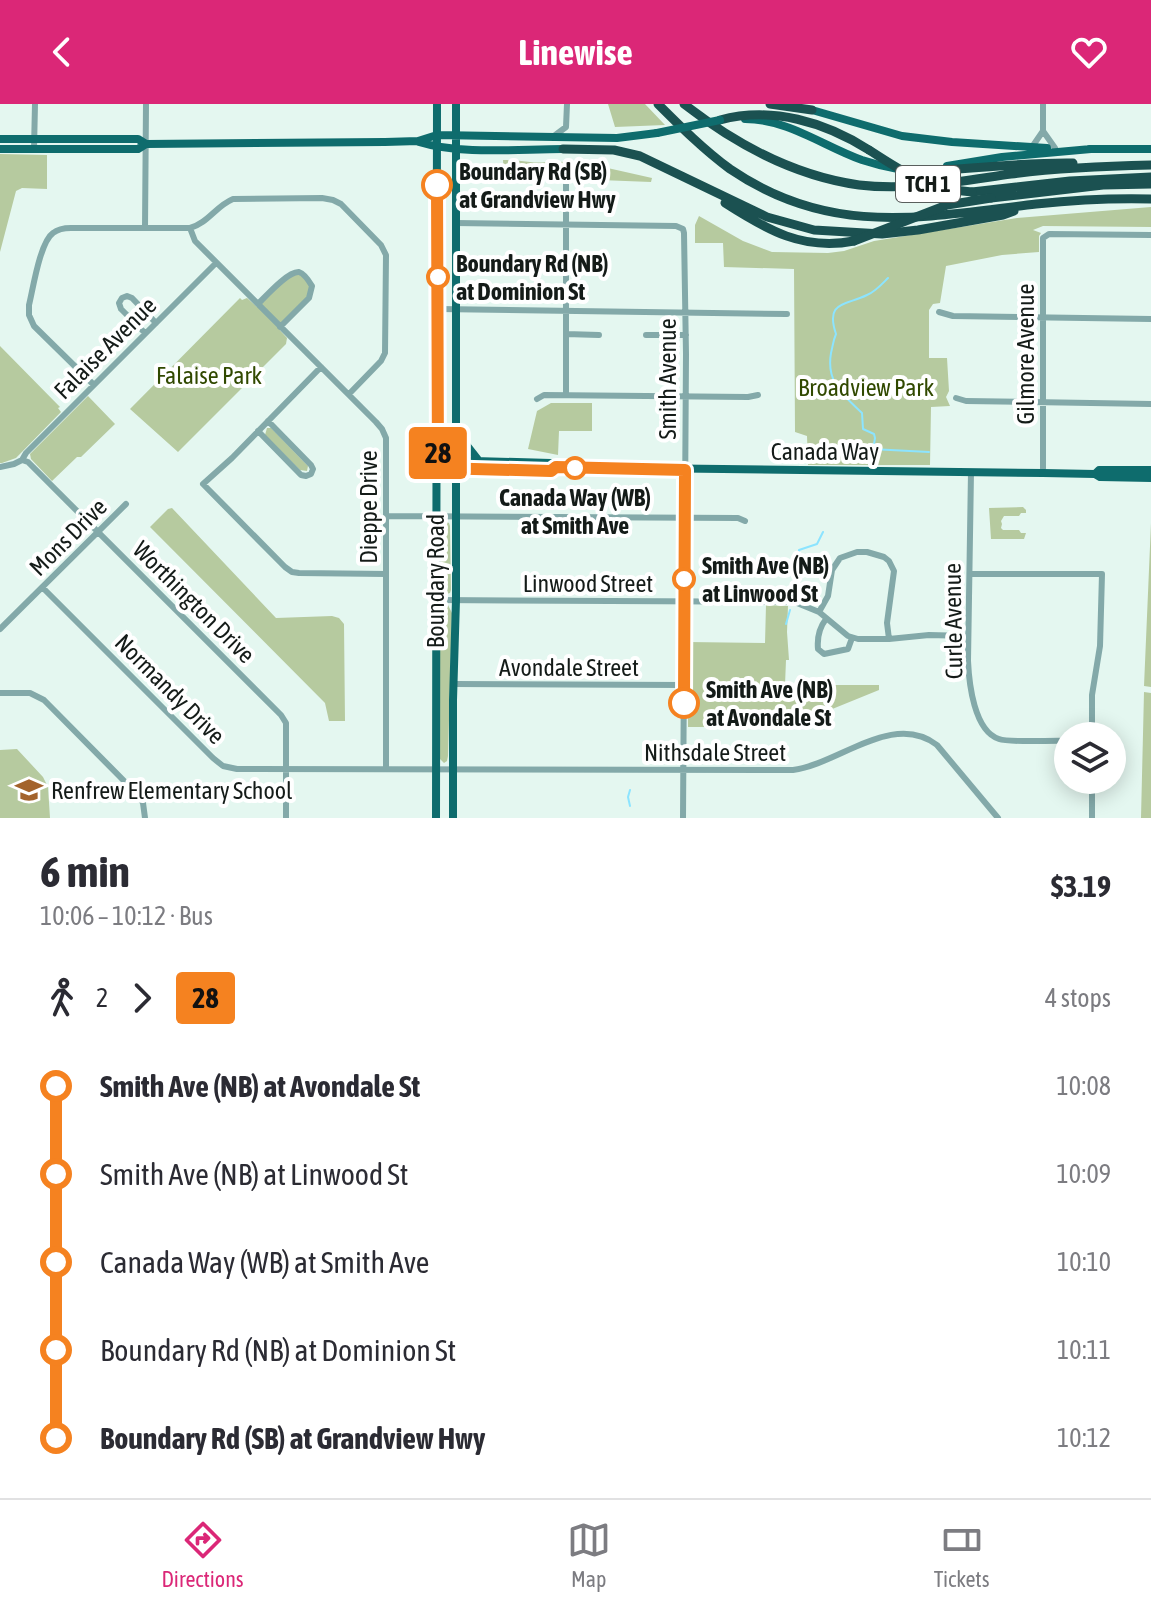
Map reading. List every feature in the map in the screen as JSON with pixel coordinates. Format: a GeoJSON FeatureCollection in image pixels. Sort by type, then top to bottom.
{"type":"FeatureCollection","features":[{"type":"Feature","properties":{"kind":"highway","name":"TCH 1"},"geometry":{"type":"LineString","coordinates":[[658,104],[730,169],[775,194],[828,212],[881,219],[921,218],[1106,198],[1151,199]]}},
{"type":"Feature","properties":{"kind":"highway","name":"TCH 1"},"geometry":{"type":"LineString","coordinates":[[684,104],[725,133],[774,159],[801,171],[862,185],[925,185],[1041,171],[1146,166]]}},
{"type":"Feature","properties":{"kind":"highway"},"geometry":{"type":"LineString","coordinates":[[770,104],[810,107]]}},
{"type":"Feature","properties":{"kind":"highway"},"geometry":{"type":"LineString","coordinates":[[720,120],[767,115],[811,123],[841,134],[921,181],[944,189],[972,192],[1070,181],[1151,177]]}},
{"type":"Feature","properties":{"kind":"highway"},"geometry":{"type":"LineString","coordinates":[[563,149],[630,154],[780,221],[814,230],[882,234],[918,230],[1003,215],[1036,204]]}},
{"type":"Feature","properties":{"kind":"highway"},"geometry":{"type":"LineString","coordinates":[[919,171],[1046,163],[1146,166]]}},
{"type":"Feature","properties":{"kind":"highway"},"geometry":{"type":"LineString","coordinates":[[699,185],[786,237],[826,245],[854,241],[947,205],[1103,185],[1151,184]]}},
{"type":"Feature","properties":{"kind":"main road","name":"Boundary Road"},"geometry":{"type":"LineString","coordinates":[[436,818],[437,104]]}},
{"type":"Feature","properties":{"kind":"main road","name":"Boundary Road"},"geometry":{"type":"LineString","coordinates":[[453,818],[456,104]]}},
{"type":"Feature","properties":{"kind":"main road"},"geometry":{"type":"LineString","coordinates":[[810,107],[902,136],[1032,147],[1151,149]]}},
{"type":"Feature","properties":{"kind":"main road"},"geometry":{"type":"LineString","coordinates":[[739,117],[773,122],[861,160],[894,169],[919,171],[1002,157],[1091,149]]}},
{"type":"Feature","properties":{"kind":"main road"},"geometry":{"type":"LineString","coordinates":[[0,149],[34,144],[138,139],[146,144],[418,141],[437,135],[617,138],[720,120]]}},
{"type":"Feature","properties":{"kind":"main road"},"geometry":{"type":"LineString","coordinates":[[0,139],[34,144]]}},
{"type":"Feature","properties":{"kind":"main road"},"geometry":{"type":"LineString","coordinates":[[418,141],[455,148],[563,149]]}},
{"type":"Feature","properties":{"kind":"main road"},"geometry":{"type":"LineString","coordinates":[[455,431],[479,461]]}},
{"type":"Feature","properties":{"kind":"main road","name":"Canada Way"},"geometry":{"type":"LineString","coordinates":[[455,464],[479,461],[551,463],[556,467],[1043,473],[1151,478]]}},
{"type":"Feature","properties":{"kind":"main road","name":"Canada Way"},"geometry":{"type":"LineString","coordinates":[[438,464],[551,471],[556,467]]}},
{"type":"Feature","properties":{"kind":"main road","name":"Canada Way"},"geometry":{"type":"LineString","coordinates":[[1095,474],[1099,470],[1151,470]]}},
{"type":"Feature","properties":{"kind":"street"},"geometry":{"type":"LineString","coordinates":[[34,144],[35,104]]}},
{"type":"Feature","properties":{"kind":"street"},"geometry":{"type":"LineString","coordinates":[[145,228],[146,104]]}},
{"type":"Feature","properties":{"kind":"street"},"geometry":{"type":"LineString","coordinates":[[554,136],[564,130],[567,104]]}},
{"type":"Feature","properties":{"kind":"street"},"geometry":{"type":"LineString","coordinates":[[1032,147],[1043,131],[1043,104]]}},
{"type":"Feature","properties":{"kind":"street"},"geometry":{"type":"LineString","coordinates":[[1043,131],[1055,148]]}},
{"type":"Feature","properties":{"kind":"street"},"geometry":{"type":"LineString","coordinates":[[566,182],[566,395]]}},
{"type":"Feature","properties":{"kind":"street"},"geometry":{"type":"LineString","coordinates":[[94,385],[34,326],[29,315],[44,245],[51,234],[65,228],[190,228],[201,225],[225,202],[233,199],[322,198],[341,204],[381,245],[386,255],[385,353],[349,394]]}},
{"type":"Feature","properties":{"kind":"street"},"geometry":{"type":"LineString","coordinates":[[455,223],[566,225]]}},
{"type":"Feature","properties":{"kind":"street","name":"Smith Avenue"},"geometry":{"type":"LineString","coordinates":[[566,225],[676,226],[684,233],[683,818]]}},
{"type":"Feature","properties":{"kind":"street","name":"Dieppe Drive"},"geometry":{"type":"LineString","coordinates":[[190,228],[195,241],[349,394],[382,429],[386,438],[386,769]]}},
{"type":"Feature","properties":{"kind":"street","name":"Gilmore Avenue"},"geometry":{"type":"LineString","coordinates":[[1043,473],[1044,236],[1151,235]]}},
{"type":"Feature","properties":{"kind":"street","name":"Falaise Avenue"},"geometry":{"type":"LineString","coordinates":[[22,460],[216,263]]}},
{"type":"Feature","properties":{"kind":"street"},"geometry":{"type":"LineString","coordinates":[[258,304],[289,274],[304,274],[312,286],[311,294],[280,327]]}},
{"type":"Feature","properties":{"kind":"street"},"geometry":{"type":"LineString","coordinates":[[145,333],[121,309],[119,303],[122,298],[132,298],[156,323]]}},
{"type":"Feature","properties":{"kind":"street"},"geometry":{"type":"LineString","coordinates":[[438,309],[787,314]]}},
{"type":"Feature","properties":{"kind":"street"},"geometry":{"type":"LineString","coordinates":[[939,312],[953,316],[1151,319]]}},
{"type":"Feature","properties":{"kind":"street"},"geometry":{"type":"LineString","coordinates":[[566,334],[599,335]]}},
{"type":"Feature","properties":{"kind":"street"},"geometry":{"type":"LineString","coordinates":[[646,335],[686,335]]}},
{"type":"Feature","properties":{"kind":"street"},"geometry":{"type":"LineString","coordinates":[[321,367],[203,484],[292,572],[386,574]]}},
{"type":"Feature","properties":{"kind":"street"},"geometry":{"type":"LineString","coordinates":[[537,399],[544,395],[758,395]]}},
{"type":"Feature","properties":{"kind":"street"},"geometry":{"type":"LineString","coordinates":[[956,398],[966,401],[1151,404]]}},
{"type":"Feature","properties":{"kind":"street"},"geometry":{"type":"LineString","coordinates":[[258,431],[301,475],[311,474],[311,465],[268,421]]}},
{"type":"Feature","properties":{"kind":"street"},"geometry":{"type":"LineString","coordinates":[[0,467],[22,460]]}},
{"type":"Feature","properties":{"kind":"street","name":"Worthington Drive"},"geometry":{"type":"LineString","coordinates":[[22,460],[28,462],[281,715],[286,723],[286,818]]}},
{"type":"Feature","properties":{"kind":"street","name":"Curle Avenue"},"geometry":{"type":"LineString","coordinates":[[971,472],[968,636],[969,673],[976,711],[979,720],[991,734],[1001,740],[1054,741]]}},
{"type":"Feature","properties":{"kind":"street","name":"Mons Drive"},"geometry":{"type":"LineString","coordinates":[[0,629],[126,504]]}},
{"type":"Feature","properties":{"kind":"street"},"geometry":{"type":"LineString","coordinates":[[386,516],[685,517],[738,518],[745,521]]}},
{"type":"Feature","properties":{"kind":"street"},"geometry":{"type":"LineString","coordinates":[[889,639],[887,623],[893,566],[884,557],[867,552],[840,558],[832,570],[828,596],[819,612],[852,638],[889,639],[929,635],[968,636]]}},
{"type":"Feature","properties":{"kind":"street"},"geometry":{"type":"LineString","coordinates":[[970,574],[1102,574],[1100,646],[1092,695],[1092,722]]}},
{"type":"Feature","properties":{"kind":"street","name":"Normandy Drive"},"geometry":{"type":"LineString","coordinates":[[43,588],[223,766],[237,769],[437,769]]}},
{"type":"Feature","properties":{"kind":"street","name":"Linwood Street"},"geometry":{"type":"LineString","coordinates":[[437,600],[788,602],[819,612]]}},
{"type":"Feature","properties":{"kind":"street"},"geometry":{"type":"LineString","coordinates":[[826,619],[820,626],[818,639],[818,649],[824,654],[848,649],[852,638]]}},
{"type":"Feature","properties":{"kind":"street","name":"Avondale Street"},"geometry":{"type":"LineString","coordinates":[[454,684],[684,685]]}},
{"type":"Feature","properties":{"kind":"street"},"geometry":{"type":"LineString","coordinates":[[0,693],[30,693],[44,700],[138,795],[143,803],[145,818]]}},
{"type":"Feature","properties":{"kind":"street","name":"Nithsdale Street"},"geometry":{"type":"LineString","coordinates":[[437,769],[798,770],[888,734],[914,734],[929,739],[941,748],[998,818]]}},
{"type":"Feature","properties":{"kind":"street"},"geometry":{"type":"LineString","coordinates":[[1092,794],[1092,818]]}},
{"type":"Feature","properties":{"kind":"green space"},"geometry":{"type":"Polygon","coordinates":[[[608,104],[645,104],[665,125],[615,127],[608,104]]]}},
{"type":"Feature","properties":{"kind":"green space"},"geometry":{"type":"Polygon","coordinates":[[[0,154],[47,155],[47,189],[22,188],[16,191],[0,252],[0,154]]]}},
{"type":"Feature","properties":{"kind":"green space"},"geometry":{"type":"Polygon","coordinates":[[[503,160],[564,162],[564,177],[551,180],[538,177],[504,178],[503,160]]]}},
{"type":"Feature","properties":{"kind":"green space"},"geometry":{"type":"Polygon","coordinates":[[[570,162],[652,178],[651,182],[574,179],[570,177],[570,162]]]}},
{"type":"Feature","properties":{"kind":"green space","name":"Broadview Park"},"geometry":{"type":"Polygon","coordinates":[[[1151,207],[1151,227],[1043,226],[1033,230],[1041,233],[1039,252],[1002,255],[946,266],[940,303],[933,304],[929,310],[929,358],[947,358],[949,391],[946,397],[950,406],[931,407],[930,465],[808,465],[807,436],[795,432],[794,269],[724,267],[723,243],[695,243],[695,225],[699,216],[743,241],[772,252],[828,253],[874,241],[1017,218],[1151,207]]]}},
{"type":"Feature","properties":{"kind":"green space","name":"Falaise Park"},"geometry":{"type":"Polygon","coordinates":[[[297,274],[309,283],[309,296],[277,327],[287,338],[286,344],[178,452],[130,409],[240,298],[247,298],[257,307],[289,275],[297,274]]]}},
{"type":"Feature","properties":{"kind":"green space"},"geometry":{"type":"Polygon","coordinates":[[[0,346],[60,407],[61,412],[16,458],[2,463],[0,463],[0,346]]]}},
{"type":"Feature","properties":{"kind":"green space","name":"Falaise Park"},"geometry":{"type":"Polygon","coordinates":[[[88,396],[115,424],[52,481],[30,454],[88,396]]]}},
{"type":"Feature","properties":{"kind":"green space"},"geometry":{"type":"Polygon","coordinates":[[[551,403],[592,403],[592,431],[559,431],[558,455],[528,449],[537,411],[551,403]]]}},
{"type":"Feature","properties":{"kind":"green space"},"geometry":{"type":"Polygon","coordinates":[[[267,428],[271,428],[308,466],[307,471],[300,470],[265,435],[267,428]]]}},
{"type":"Feature","properties":{"kind":"green space"},"geometry":{"type":"Polygon","coordinates":[[[1023,507],[1026,513],[1004,516],[1001,528],[1026,533],[1024,539],[991,539],[989,508],[1023,507]]]}},
{"type":"Feature","properties":{"kind":"green space"},"geometry":{"type":"Polygon","coordinates":[[[172,508],[276,618],[332,616],[344,624],[345,721],[329,721],[325,703],[150,527],[172,508]]]}},
{"type":"Feature","properties":{"kind":"green space"},"geometry":{"type":"Polygon","coordinates":[[[445,521],[450,526],[451,590],[446,594],[440,591],[440,525],[445,521]]]}},
{"type":"Feature","properties":{"kind":"green space"},"geometry":{"type":"Polygon","coordinates":[[[1151,523],[1151,687],[1144,686],[1151,523]]]}},
{"type":"Feature","properties":{"kind":"green space"},"geometry":{"type":"Polygon","coordinates":[[[442,605],[448,605],[452,613],[448,756],[444,763],[440,759],[442,605]]]}},
{"type":"Feature","properties":{"kind":"green space"},"geometry":{"type":"Polygon","coordinates":[[[766,605],[788,606],[789,660],[786,660],[785,685],[879,685],[879,690],[788,727],[688,727],[688,642],[765,643],[766,605]]]}},
{"type":"Feature","properties":{"kind":"green space"},"geometry":{"type":"Polygon","coordinates":[[[1144,692],[1151,693],[1151,818],[1141,818],[1144,692]]]}},
{"type":"Feature","properties":{"kind":"green space","name":"Renfrew Elementary School"},"geometry":{"type":"Polygon","coordinates":[[[17,749],[43,777],[48,787],[50,818],[0,818],[0,750],[17,749]]]}},
{"type":"Feature","properties":{"kind":"waterway"},"geometry":{"type":"LineString","coordinates":[[868,453],[874,444],[874,434],[863,429],[862,413],[833,380],[830,363],[836,334],[833,316],[839,306],[870,294],[888,278]]}},
{"type":"Feature","properties":{"kind":"waterway"},"geometry":{"type":"LineString","coordinates":[[871,449],[929,452]]}},
{"type":"Feature","properties":{"kind":"waterway"},"geometry":{"type":"LineString","coordinates":[[795,595],[800,576],[799,550],[817,544],[823,532]]}},
{"type":"Feature","properties":{"kind":"waterway"},"geometry":{"type":"LineString","coordinates":[[786,624],[790,610]]}},
{"type":"Feature","properties":{"kind":"waterway"},"geometry":{"type":"LineString","coordinates":[[630,790],[630,806]]}},
{"type":"Feature","properties":{"kind":"bus line","name":"28"},"geometry":{"type":"LineString","coordinates":[[437,185],[438,468],[685,470],[684,703]]}},
{"type":"Feature","properties":{"kind":"place","name":"Boundary Rd (SB) at Grandview Hwy"},"geometry":{"type":"Point","coordinates":[437,185]}},
{"type":"Feature","properties":{"kind":"place","name":"Boundary Rd (NB) at Dominion St"},"geometry":{"type":"Point","coordinates":[438,277]}},
{"type":"Feature","properties":{"kind":"place","name":"Canada Way (WB) at Smith Ave"},"geometry":{"type":"Point","coordinates":[575,468]}},
{"type":"Feature","properties":{"kind":"place","name":"Smith Ave (NB) at Linwood St"},"geometry":{"type":"Point","coordinates":[684,579]}},
{"type":"Feature","properties":{"kind":"place","name":"Smith Ave (NB) at Avondale St"},"geometry":{"type":"Point","coordinates":[684,703]}},
{"type":"Feature","properties":{"kind":"place","name":"Renfrew Elementary School"},"geometry":{"type":"Point","coordinates":[29,790]}}]}
